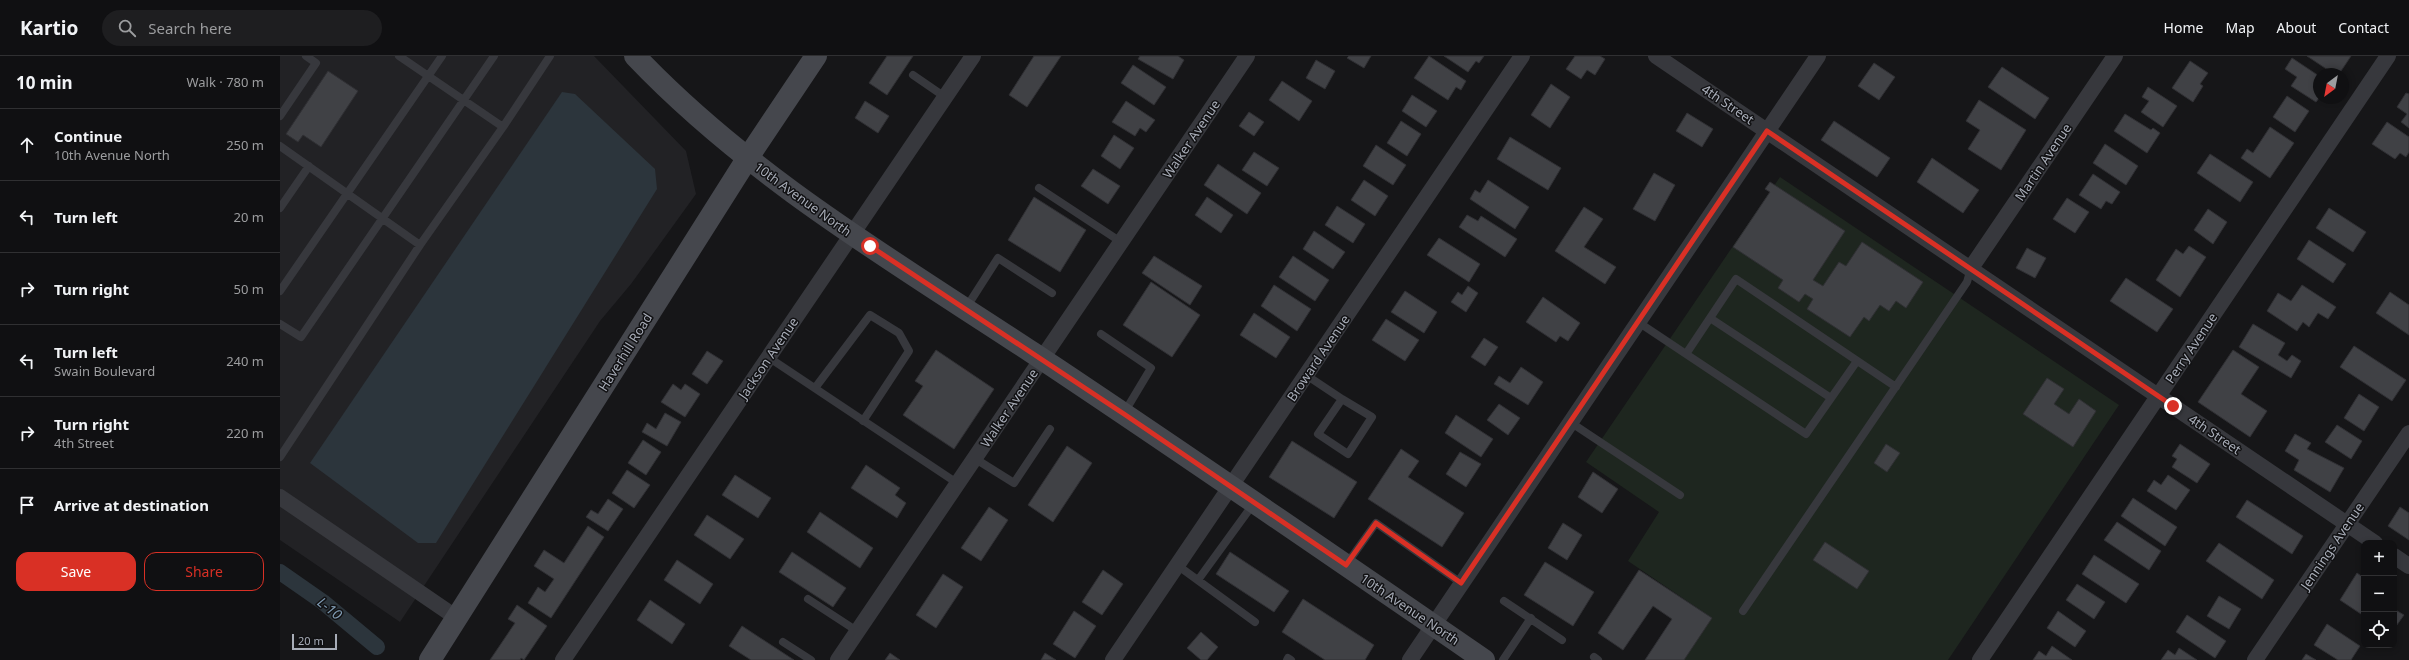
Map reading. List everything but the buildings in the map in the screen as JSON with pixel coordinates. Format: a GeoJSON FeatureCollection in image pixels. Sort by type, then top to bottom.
{"type":"FeatureCollection","features":[{"type":"Feature","properties":{"kind":"street","name":"10th Avenue North"},"geometry":{"type":"LineString","coordinates":[[635,56],[691,111],[747,160],[852,234],[1231,486],[1484,660]]}},
{"type":"Feature","properties":{"kind":"street","name":"Haverhill Road"},"geometry":{"type":"LineString","coordinates":[[433,655],[747,160],[816,56]]}},
{"type":"Feature","properties":{"kind":"street","name":"Jackson Avenue"},"geometry":{"type":"LineString","coordinates":[[563,660],[973,56]]}},
{"type":"Feature","properties":{"kind":"street","name":"Walker Avenue"},"geometry":{"type":"LineString","coordinates":[[838,660],[1247,56]]}},
{"type":"Feature","properties":{"kind":"street","name":"Broward Avenue"},"geometry":{"type":"LineString","coordinates":[[1113,660],[1522,56]]}},
{"type":"Feature","properties":{"kind":"street","name":"4th Street"},"geometry":{"type":"LineString","coordinates":[[1656,56],[2371,540]]}},
{"type":"Feature","properties":{"kind":"street"},"geometry":{"type":"LineString","coordinates":[[1410,660],[1818,56]]}},
{"type":"Feature","properties":{"kind":"street","name":"Martin Avenue"},"geometry":{"type":"LineString","coordinates":[[1971,268],[2115,56]]}},
{"type":"Feature","properties":{"kind":"street","name":"Perry Avenue"},"geometry":{"type":"LineString","coordinates":[[1980,660],[2388,56]]}},
{"type":"Feature","properties":{"kind":"street","name":"Jennings Avenue"},"geometry":{"type":"LineString","coordinates":[[2255,660],[2409,433]]}},
{"type":"Feature","properties":{"kind":"street"},"geometry":{"type":"LineString","coordinates":[[280,497],[456,618]]}},
{"type":"Feature","properties":{"kind":"street"},"geometry":{"type":"LineString","coordinates":[[2397,558],[2409,566]]}},
{"type":"Feature","properties":{"kind":"lane"},"geometry":{"type":"LineString","coordinates":[[280,116],[316,63],[306,56]]}},
{"type":"Feature","properties":{"kind":"lane"},"geometry":{"type":"LineString","coordinates":[[399,56],[504,127]]}},
{"type":"Feature","properties":{"kind":"lane"},"geometry":{"type":"LineString","coordinates":[[280,291],[442,56]]}},
{"type":"Feature","properties":{"kind":"lane"},"geometry":{"type":"LineString","coordinates":[[280,324],[301,337],[384,219],[494,56]]}},
{"type":"Feature","properties":{"kind":"lane"},"geometry":{"type":"LineString","coordinates":[[280,457],[420,245],[504,127],[550,56]]}},
{"type":"Feature","properties":{"kind":"lane"},"geometry":{"type":"LineString","coordinates":[[913,75],[945,97]]}},
{"type":"Feature","properties":{"kind":"lane"},"geometry":{"type":"LineString","coordinates":[[280,146],[420,245]]}},
{"type":"Feature","properties":{"kind":"lane"},"geometry":{"type":"LineString","coordinates":[[280,208],[309,166]]}},
{"type":"Feature","properties":{"kind":"lane"},"geometry":{"type":"LineString","coordinates":[[1039,188],[1121,242]]}},
{"type":"Feature","properties":{"kind":"lane"},"geometry":{"type":"LineString","coordinates":[[965,309],[998,258],[1052,293]]}},
{"type":"Feature","properties":{"kind":"lane"},"geometry":{"type":"LineString","coordinates":[[1743,611],[1967,282],[1971,268]]}},
{"type":"Feature","properties":{"kind":"lane"},"geometry":{"type":"LineString","coordinates":[[1686,354],[1736,279],[1896,387]]}},
{"type":"Feature","properties":{"kind":"lane"},"geometry":{"type":"LineString","coordinates":[[815,388],[870,315],[899,333],[909,351],[863,420]]}},
{"type":"Feature","properties":{"kind":"lane"},"geometry":{"type":"LineString","coordinates":[[1710,318],[1831,398]]}},
{"type":"Feature","properties":{"kind":"lane"},"geometry":{"type":"LineString","coordinates":[[1638,322],[1806,434],[1857,361]]}},
{"type":"Feature","properties":{"kind":"lane"},"geometry":{"type":"LineString","coordinates":[[1101,334],[1151,368],[1124,414]]}},
{"type":"Feature","properties":{"kind":"lane"},"geometry":{"type":"LineString","coordinates":[[768,357],[957,484]]}},
{"type":"Feature","properties":{"kind":"lane"},"geometry":{"type":"LineString","coordinates":[[1306,374],[1342,399],[1372,417],[1348,454],[1318,434],[1342,399]]}},
{"type":"Feature","properties":{"kind":"lane"},"geometry":{"type":"LineString","coordinates":[[1570,422],[1680,495]]}},
{"type":"Feature","properties":{"kind":"lane"},"geometry":{"type":"LineString","coordinates":[[974,458],[1014,482],[1050,429]]}},
{"type":"Feature","properties":{"kind":"lane"},"geometry":{"type":"LineString","coordinates":[[1198,580],[1255,503]]}},
{"type":"Feature","properties":{"kind":"lane"},"geometry":{"type":"LineString","coordinates":[[1346,565],[1376,523],[1461,583]]}},
{"type":"Feature","properties":{"kind":"lane"},"geometry":{"type":"LineString","coordinates":[[1177,565],[1255,622]]}},
{"type":"Feature","properties":{"kind":"lane"},"geometry":{"type":"LineString","coordinates":[[808,599],[857,631]]}},
{"type":"Feature","properties":{"kind":"lane"},"geometry":{"type":"LineString","coordinates":[[1504,601],[1562,640]]}},
{"type":"Feature","properties":{"kind":"lane"},"geometry":{"type":"LineString","coordinates":[[1503,660],[1531,618]]}},
{"type":"Feature","properties":{"kind":"lane"},"geometry":{"type":"LineString","coordinates":[[783,642],[811,660]]}},
{"type":"Feature","properties":{"kind":"lane"},"geometry":{"type":"LineString","coordinates":[[1287,660],[1288,658],[1291,660]]}},
{"type":"Feature","properties":{"kind":"shaded area"},"geometry":{"type":"Polygon","coordinates":[[[280,56],[594,56],[686,151],[696,194],[631,284],[600,321],[400,622],[280,540],[280,56]]]}},
{"type":"Feature","properties":{"kind":"shaded area"},"geometry":{"type":"Polygon","coordinates":[[[562,92],[575,94],[655,169],[657,189],[436,543],[418,543],[310,463],[562,92]]]}},
{"type":"Feature","properties":{"kind":"shaded area"},"geometry":{"type":"Polygon","coordinates":[[[1780,177],[2119,405],[1948,660],[1684,660],[1712,618],[1628,561],[1659,512],[1586,462],[1780,177]]]}},
{"type":"Feature","properties":{"kind":"waterway","name":"L-10"},"geometry":{"type":"LineString","coordinates":[[280,572],[323,602],[377,647]]}},
{"type":"Feature","properties":{"kind":"route"},"geometry":{"type":"LineString","coordinates":[[870,246],[1042,359],[1346,565],[1376,523],[1461,583],[1767,131],[2173,406]]}}]}
